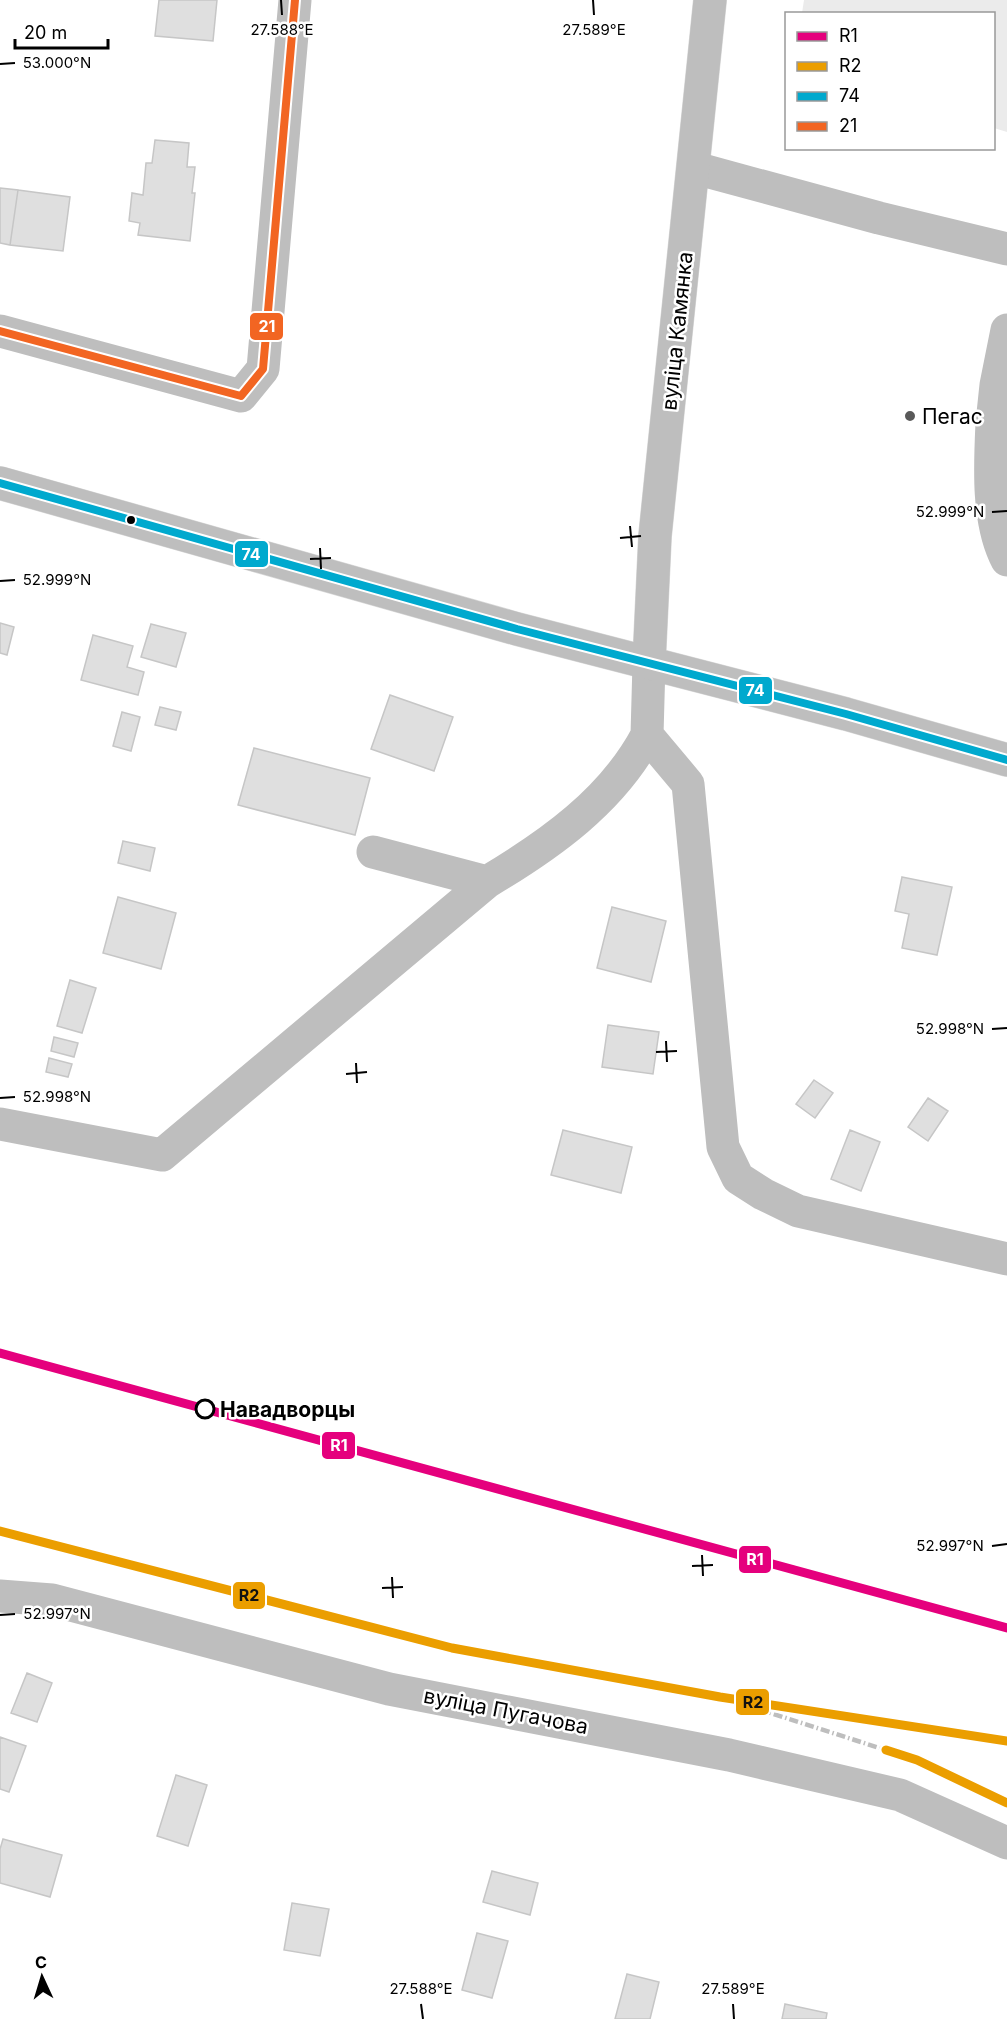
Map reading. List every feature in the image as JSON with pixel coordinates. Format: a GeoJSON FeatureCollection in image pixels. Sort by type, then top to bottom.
{"type":"FeatureCollection","features":[{"type":"Feature","properties":{"kind":"main road"},"geometry":{"type":"LineString","coordinates":[[0,331],[241,396],[263,369],[295,0]]}},
{"type":"Feature","properties":{"kind":"main road","name":"вуліца Камянка"},"geometry":{"type":"LineString","coordinates":[[646,735],[655,536],[710,0]]}},
{"type":"Feature","properties":{"kind":"main road"},"geometry":{"type":"LineString","coordinates":[[694,168],[879,218],[1007,249]]}},
{"type":"Feature","properties":{"kind":"main road"},"geometry":{"type":"LineString","coordinates":[[1007,330],[1000,425],[990,479],[1000,547],[1007,560]]}},
{"type":"Feature","properties":{"kind":"main road"},"geometry":{"type":"LineString","coordinates":[[0,483],[517,629],[846,714],[1007,760]]}},
{"type":"Feature","properties":{"kind":"main road"},"geometry":{"type":"LineString","coordinates":[[0,1124],[162,1155],[488,882],[538,851],[606,794],[634,759],[646,735],[688,784],[723,1147],[738,1178],[763,1194],[798,1211],[1007,1259]]}},
{"type":"Feature","properties":{"kind":"main road"},"geometry":{"type":"LineString","coordinates":[[373,852],[488,882]]}},
{"type":"Feature","properties":{"kind":"main road","name":"вуліца Пугачова"},"geometry":{"type":"LineString","coordinates":[[0,1596],[52,1600],[388,1689],[729,1755],[900,1796],[1007,1843]]}},
{"type":"Feature","properties":{"kind":"shaded area"},"geometry":{"type":"Polygon","coordinates":[[[804,0],[1007,0],[1007,132],[995,128],[995,12],[802,12],[804,0]]]}},
{"type":"Feature","properties":{"kind":"building"},"geometry":{"type":"Polygon","coordinates":[[[159,0],[217,0],[213,41],[155,36],[159,0]]]}},
{"type":"Feature","properties":{"kind":"building"},"geometry":{"type":"Polygon","coordinates":[[[155,140],[189,143],[187,167],[195,167],[190,241],[138,235],[140,223],[129,221],[132,193],[143,195],[146,163],[152,163],[155,140]]]}},
{"type":"Feature","properties":{"kind":"building"},"geometry":{"type":"Polygon","coordinates":[[[0,188],[18,190],[10,245],[0,243],[0,188]]]}},
{"type":"Feature","properties":{"kind":"building"},"geometry":{"type":"Polygon","coordinates":[[[18,190],[70,197],[63,251],[10,245],[18,190]]]}},
{"type":"Feature","properties":{"kind":"building"},"geometry":{"type":"Polygon","coordinates":[[[0,623],[14,627],[7,655],[0,653],[0,623]]]}},
{"type":"Feature","properties":{"kind":"building"},"geometry":{"type":"Polygon","coordinates":[[[151,624],[186,633],[176,667],[141,657],[151,624]]]}},
{"type":"Feature","properties":{"kind":"building"},"geometry":{"type":"Polygon","coordinates":[[[93,635],[133,646],[127,667],[144,672],[138,695],[81,680],[93,635]]]}},
{"type":"Feature","properties":{"kind":"building"},"geometry":{"type":"Polygon","coordinates":[[[390,695],[453,717],[434,771],[371,749],[390,695]]]}},
{"type":"Feature","properties":{"kind":"building"},"geometry":{"type":"Polygon","coordinates":[[[160,707],[181,712],[176,730],[155,725],[160,707]]]}},
{"type":"Feature","properties":{"kind":"building"},"geometry":{"type":"Polygon","coordinates":[[[122,712],[140,717],[131,751],[113,746],[122,712]]]}},
{"type":"Feature","properties":{"kind":"building"},"geometry":{"type":"Polygon","coordinates":[[[254,748],[370,778],[355,835],[238,805],[254,748]]]}},
{"type":"Feature","properties":{"kind":"building"},"geometry":{"type":"Polygon","coordinates":[[[123,841],[155,848],[150,871],[118,863],[123,841]]]}},
{"type":"Feature","properties":{"kind":"building"},"geometry":{"type":"Polygon","coordinates":[[[902,877],[952,887],[937,955],[902,948],[909,914],[895,911],[902,877]]]}},
{"type":"Feature","properties":{"kind":"building"},"geometry":{"type":"Polygon","coordinates":[[[118,897],[176,913],[161,969],[103,953],[118,897]]]}},
{"type":"Feature","properties":{"kind":"building"},"geometry":{"type":"Polygon","coordinates":[[[612,907],[666,921],[651,982],[597,968],[612,907]]]}},
{"type":"Feature","properties":{"kind":"building"},"geometry":{"type":"Polygon","coordinates":[[[70,980],[96,988],[82,1033],[57,1026],[70,980]]]}},
{"type":"Feature","properties":{"kind":"building"},"geometry":{"type":"Polygon","coordinates":[[[608,1025],[659,1032],[653,1074],[602,1067],[608,1025]]]}},
{"type":"Feature","properties":{"kind":"building"},"geometry":{"type":"Polygon","coordinates":[[[54,1037],[78,1043],[74,1057],[51,1051],[54,1037]]]}},
{"type":"Feature","properties":{"kind":"building"},"geometry":{"type":"Polygon","coordinates":[[[49,1058],[72,1064],[68,1077],[46,1072],[49,1058]]]}},
{"type":"Feature","properties":{"kind":"building"},"geometry":{"type":"Polygon","coordinates":[[[814,1080],[833,1093],[815,1118],[796,1104],[814,1080]]]}},
{"type":"Feature","properties":{"kind":"building"},"geometry":{"type":"Polygon","coordinates":[[[928,1098],[948,1111],[928,1141],[908,1127],[928,1098]]]}},
{"type":"Feature","properties":{"kind":"building"},"geometry":{"type":"Polygon","coordinates":[[[563,1130],[632,1147],[621,1193],[551,1175],[563,1130]]]}},
{"type":"Feature","properties":{"kind":"building"},"geometry":{"type":"Polygon","coordinates":[[[850,1130],[880,1142],[861,1191],[831,1179],[850,1130]]]}},
{"type":"Feature","properties":{"kind":"building"},"geometry":{"type":"Polygon","coordinates":[[[27,1673],[52,1683],[37,1722],[11,1713],[27,1673]]]}},
{"type":"Feature","properties":{"kind":"building"},"geometry":{"type":"Polygon","coordinates":[[[0,1737],[26,1746],[9,1792],[0,1789],[0,1737]]]}},
{"type":"Feature","properties":{"kind":"building"},"geometry":{"type":"Polygon","coordinates":[[[176,1775],[207,1785],[188,1846],[157,1836],[176,1775]]]}},
{"type":"Feature","properties":{"kind":"building"},"geometry":{"type":"Polygon","coordinates":[[[3,1839],[62,1855],[50,1897],[0,1883],[0,1849],[3,1839]]]}},
{"type":"Feature","properties":{"kind":"building"},"geometry":{"type":"Polygon","coordinates":[[[492,1871],[538,1883],[530,1915],[483,1902],[492,1871]]]}},
{"type":"Feature","properties":{"kind":"building"},"geometry":{"type":"Polygon","coordinates":[[[292,1903],[329,1909],[320,1956],[284,1950],[292,1903]]]}},
{"type":"Feature","properties":{"kind":"building"},"geometry":{"type":"Polygon","coordinates":[[[477,1933],[508,1941],[492,1998],[462,1990],[477,1933]]]}},
{"type":"Feature","properties":{"kind":"building"},"geometry":{"type":"Polygon","coordinates":[[[627,1974],[659,1982],[650,2019],[615,2019],[627,1974]]]}},
{"type":"Feature","properties":{"kind":"building"},"geometry":{"type":"Polygon","coordinates":[[[785,2004],[827,2013],[826,2019],[782,2019],[785,2004]]]}},
{"type":"Feature","properties":{"kind":"railway"},"geometry":{"type":"LineString","coordinates":[[0,1531],[452,1648],[720,1697],[1007,1741]]}},
{"type":"Feature","properties":{"kind":"railway"},"geometry":{"type":"LineString","coordinates":[[758,1709],[917,1760],[1007,1803]]}},
{"type":"Feature","properties":{"kind":"transit line","name":"21"},"geometry":{"type":"LineString","coordinates":[[0,331],[241,396],[263,369],[295,0]]}},
{"type":"Feature","properties":{"kind":"transit line","name":"74"},"geometry":{"type":"LineString","coordinates":[[0,483],[517,629],[846,714],[1007,760]]}},
{"type":"Feature","properties":{"kind":"transit line","name":"R1"},"geometry":{"type":"LineString","coordinates":[[0,1353],[1007,1628]]}},
{"type":"Feature","properties":{"kind":"transit line","name":"R2"},"geometry":{"type":"LineString","coordinates":[[0,1531],[452,1648],[720,1697],[1007,1741]]}},
{"type":"Feature","properties":{"kind":"transit line","name":"R2"},"geometry":{"type":"LineString","coordinates":[[886,1750],[917,1760],[1007,1803]]}},
{"type":"Feature","properties":{"kind":"place","name":"Пегас"},"geometry":{"type":"Point","coordinates":[910,416]}},
{"type":"Feature","properties":{"kind":"place","name":"Навадворцы"},"geometry":{"type":"Point","coordinates":[205,1409]}}]}
